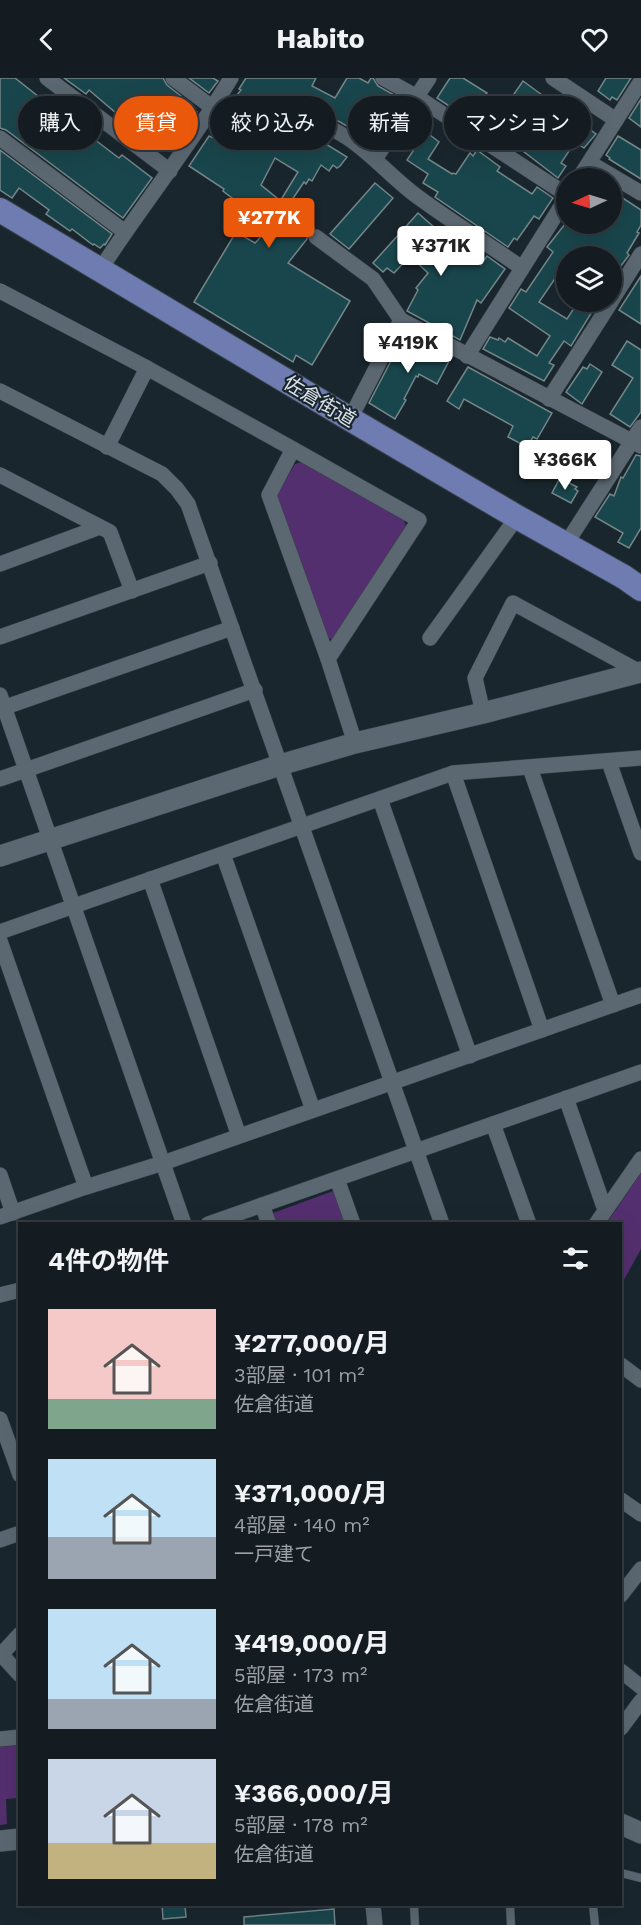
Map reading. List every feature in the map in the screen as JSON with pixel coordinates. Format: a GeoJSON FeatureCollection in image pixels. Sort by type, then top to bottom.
{"type":"FeatureCollection","features":[{"type":"Feature","properties":{"kind":"main road","name":"佐倉街道"},"geometry":{"type":"LineString","coordinates":[[0,210],[641,589]]}},
{"type":"Feature","properties":{"kind":"street"},"geometry":{"type":"LineString","coordinates":[[47,78],[170,171]]}},
{"type":"Feature","properties":{"kind":"street"},"geometry":{"type":"LineString","coordinates":[[173,78],[210,106]]}},
{"type":"Feature","properties":{"kind":"street"},"geometry":{"type":"LineString","coordinates":[[220,96],[231,78]]}},
{"type":"Feature","properties":{"kind":"street"},"geometry":{"type":"LineString","coordinates":[[383,78],[414,96]]}},
{"type":"Feature","properties":{"kind":"street"},"geometry":{"type":"LineString","coordinates":[[418,96],[429,78]]}},
{"type":"Feature","properties":{"kind":"street"},"geometry":{"type":"LineString","coordinates":[[553,78],[616,120]]}},
{"type":"Feature","properties":{"kind":"street"},"geometry":{"type":"LineString","coordinates":[[586,168],[641,82]]}},
{"type":"Feature","properties":{"kind":"street"},"geometry":{"type":"LineString","coordinates":[[432,108],[556,189]]}},
{"type":"Feature","properties":{"kind":"street"},"geometry":{"type":"LineString","coordinates":[[100,270],[210,112]]}},
{"type":"Feature","properties":{"kind":"street"},"geometry":{"type":"LineString","coordinates":[[336,129],[417,196],[522,268]]}},
{"type":"Feature","properties":{"kind":"street"},"geometry":{"type":"LineString","coordinates":[[0,138],[125,232]]}},
{"type":"Feature","properties":{"kind":"street"},"geometry":{"type":"LineString","coordinates":[[375,159],[381,150]]}},
{"type":"Feature","properties":{"kind":"street"},"geometry":{"type":"LineString","coordinates":[[590,163],[641,193]]}},
{"type":"Feature","properties":{"kind":"street"},"geometry":{"type":"LineString","coordinates":[[467,356],[556,214]]}},
{"type":"Feature","properties":{"kind":"street"},"geometry":{"type":"LineString","coordinates":[[316,237],[373,279],[401,320],[637,444]]}},
{"type":"Feature","properties":{"kind":"street"},"geometry":{"type":"LineString","coordinates":[[622,284],[641,254]]}},
{"type":"Feature","properties":{"kind":"street"},"geometry":{"type":"LineString","coordinates":[[0,291],[147,368],[418,520],[328,659]]}},
{"type":"Feature","properties":{"kind":"street"},"geometry":{"type":"LineString","coordinates":[[549,399],[604,312]]}},
{"type":"Feature","properties":{"kind":"street"},"geometry":{"type":"LineString","coordinates":[[350,419],[401,320]]}},
{"type":"Feature","properties":{"kind":"street"},"geometry":{"type":"LineString","coordinates":[[107,447],[147,368]]}},
{"type":"Feature","properties":{"kind":"street"},"geometry":{"type":"LineString","coordinates":[[0,391],[162,474],[188,504],[441,1222]]}},
{"type":"Feature","properties":{"kind":"street"},"geometry":{"type":"LineString","coordinates":[[566,544],[637,444],[641,427]]}},
{"type":"Feature","properties":{"kind":"street"},"geometry":{"type":"LineString","coordinates":[[293,449],[269,495],[328,659],[355,743]]}},
{"type":"Feature","properties":{"kind":"street"},"geometry":{"type":"LineString","coordinates":[[0,475],[110,532],[132,591]]}},
{"type":"Feature","properties":{"kind":"street"},"geometry":{"type":"LineString","coordinates":[[430,638],[516,517]]}},
{"type":"Feature","properties":{"kind":"street"},"geometry":{"type":"LineString","coordinates":[[0,564],[100,527]]}},
{"type":"Feature","properties":{"kind":"street"},"geometry":{"type":"LineString","coordinates":[[0,637],[210,563]]}},
{"type":"Feature","properties":{"kind":"street"},"geometry":{"type":"LineString","coordinates":[[483,713],[475,678],[513,603],[641,672]]}},
{"type":"Feature","properties":{"kind":"street"},"geometry":{"type":"LineString","coordinates":[[183,1222],[2,704],[232,628]]}},
{"type":"Feature","properties":{"kind":"street"},"geometry":{"type":"LineString","coordinates":[[0,856],[355,743],[641,672]]}},
{"type":"Feature","properties":{"kind":"street"},"geometry":{"type":"LineString","coordinates":[[0,779],[255,690]]}},
{"type":"Feature","properties":{"kind":"street"},"geometry":{"type":"LineString","coordinates":[[0,932],[453,773],[641,758]]}},
{"type":"Feature","properties":{"kind":"street"},"geometry":{"type":"LineString","coordinates":[[609,762],[641,853]]}},
{"type":"Feature","properties":{"kind":"street"},"geometry":{"type":"LineString","coordinates":[[530,768],[613,1005]]}},
{"type":"Feature","properties":{"kind":"street"},"geometry":{"type":"LineString","coordinates":[[453,773],[542,1030]]}},
{"type":"Feature","properties":{"kind":"street"},"geometry":{"type":"LineString","coordinates":[[380,799],[470,1056]]}},
{"type":"Feature","properties":{"kind":"street"},"geometry":{"type":"LineString","coordinates":[[223,854],[313,1110]]}},
{"type":"Feature","properties":{"kind":"street"},"geometry":{"type":"LineString","coordinates":[[150,879],[239,1136]]}},
{"type":"Feature","properties":{"kind":"street"},"geometry":{"type":"LineString","coordinates":[[0,941],[86,1187]]}},
{"type":"Feature","properties":{"kind":"street"},"geometry":{"type":"LineString","coordinates":[[0,1175],[7,1215],[641,995]]}},
{"type":"Feature","properties":{"kind":"street"},"geometry":{"type":"LineString","coordinates":[[214,1222],[641,1072]]}},
{"type":"Feature","properties":{"kind":"street"},"geometry":{"type":"LineString","coordinates":[[566,1098],[605,1210]]}},
{"type":"Feature","properties":{"kind":"street"},"geometry":{"type":"LineString","coordinates":[[493,1124],[528,1222]]}},
{"type":"Feature","properties":{"kind":"street"},"geometry":{"type":"LineString","coordinates":[[597,1222],[641,1159]]}},
{"type":"Feature","properties":{"kind":"street"},"geometry":{"type":"LineString","coordinates":[[337,1179],[352,1222]]}},
{"type":"Feature","properties":{"kind":"street"},"geometry":{"type":"LineString","coordinates":[[262,1205],[268,1222]]}},
{"type":"Feature","properties":{"kind":"street"},"geometry":{"type":"LineString","coordinates":[[0,1295],[18,1290]]}},
{"type":"Feature","properties":{"kind":"street"},"geometry":{"type":"LineString","coordinates":[[622,1366],[641,1380]]}},
{"type":"Feature","properties":{"kind":"street"},"geometry":{"type":"LineString","coordinates":[[0,1419],[7,1459],[18,1473]]}},
{"type":"Feature","properties":{"kind":"street"},"geometry":{"type":"LineString","coordinates":[[622,1501],[641,1515]]}},
{"type":"Feature","properties":{"kind":"street"},"geometry":{"type":"LineString","coordinates":[[0,1540],[18,1534]]}},
{"type":"Feature","properties":{"kind":"street"},"geometry":{"type":"LineString","coordinates":[[622,1594],[641,1569]]}},
{"type":"Feature","properties":{"kind":"street"},"geometry":{"type":"LineString","coordinates":[[18,1636],[1,1654],[18,1673]]}},
{"type":"Feature","properties":{"kind":"street"},"geometry":{"type":"LineString","coordinates":[[622,1672],[641,1687]]}},
{"type":"Feature","properties":{"kind":"street"},"geometry":{"type":"LineString","coordinates":[[622,1727],[641,1701]]}},
{"type":"Feature","properties":{"kind":"street"},"geometry":{"type":"LineString","coordinates":[[0,1739],[18,1737]]}},
{"type":"Feature","properties":{"kind":"street"},"geometry":{"type":"LineString","coordinates":[[622,1824],[641,1833]]}},
{"type":"Feature","properties":{"kind":"street"},"geometry":{"type":"LineString","coordinates":[[0,1841],[18,1839]]}},
{"type":"Feature","properties":{"kind":"street"},"geometry":{"type":"LineString","coordinates":[[374,1906],[375,1925]]}},
{"type":"Feature","properties":{"kind":"lane"},"geometry":{"type":"LineString","coordinates":[[622,1873],[641,1878]]}},
{"type":"Feature","properties":{"kind":"lane"},"geometry":{"type":"LineString","coordinates":[[414,1906],[416,1925]]}},
{"type":"Feature","properties":{"kind":"lane"},"geometry":{"type":"LineString","coordinates":[[510,1906],[511,1925]]}},
{"type":"Feature","properties":{"kind":"lane"},"geometry":{"type":"LineString","coordinates":[[593,1906],[595,1925]]}},
{"type":"Feature","properties":{"kind":"shaded area"},"geometry":{"type":"Polygon","coordinates":[[[304,461],[404,520],[407,531],[337,641],[325,637],[276,496],[295,464],[304,461]]]}},
{"type":"Feature","properties":{"kind":"shaded area"},"geometry":{"type":"Polygon","coordinates":[[[641,1173],[641,1249],[622,1283],[622,1222],[607,1222],[641,1173]]]}},
{"type":"Feature","properties":{"kind":"shaded area"},"geometry":{"type":"Polygon","coordinates":[[[336,1190],[347,1222],[275,1222],[273,1213],[336,1190]]]}},
{"type":"Feature","properties":{"kind":"shaded area"},"geometry":{"type":"Polygon","coordinates":[[[18,1745],[18,1798],[6,1799],[7,1824],[0,1825],[0,1747],[18,1745]]]}},
{"type":"Feature","properties":{"kind":"building"},"geometry":{"type":"Polygon","coordinates":[[[0,78],[15,78],[38,96],[18,96],[18,139],[0,128],[0,78]]]}},
{"type":"Feature","properties":{"kind":"building"},"geometry":{"type":"Polygon","coordinates":[[[64,78],[163,78],[167,85],[181,96],[114,96],[114,111],[102,101],[102,96],[96,96],[89,90],[86,94],[64,78]]]}},
{"type":"Feature","properties":{"kind":"building"},"geometry":{"type":"Polygon","coordinates":[[[189,78],[213,78],[218,81],[209,93],[189,78]]]}},
{"type":"Feature","properties":{"kind":"building"},"geometry":{"type":"Polygon","coordinates":[[[246,78],[316,78],[312,86],[331,96],[239,96],[237,95],[241,90],[239,89],[246,78]]]}},
{"type":"Feature","properties":{"kind":"building"},"geometry":{"type":"Polygon","coordinates":[[[347,78],[359,78],[368,83],[373,78],[378,86],[396,96],[348,96],[348,127],[336,120],[336,96],[347,78]]]}},
{"type":"Feature","properties":{"kind":"building"},"geometry":{"type":"Polygon","coordinates":[[[450,78],[463,78],[489,96],[444,96],[444,103],[437,98],[450,78]]]}},
{"type":"Feature","properties":{"kind":"building"},"geometry":{"type":"Polygon","coordinates":[[[606,78],[631,78],[617,100],[612,97],[610,100],[598,91],[606,78]]]}},
{"type":"Feature","properties":{"kind":"building"},"geometry":{"type":"Polygon","coordinates":[[[523,81],[543,96],[513,96],[523,81]]]}},
{"type":"Feature","properties":{"kind":"building"},"geometry":{"type":"Polygon","coordinates":[[[641,99],[641,127],[629,118],[641,99]]]}},
{"type":"Feature","properties":{"kind":"building"},"geometry":{"type":"Polygon","coordinates":[[[591,130],[596,134],[591,140],[591,130]]]}},
{"type":"Feature","properties":{"kind":"building"},"geometry":{"type":"Polygon","coordinates":[[[209,136],[210,150],[336,150],[347,157],[340,166],[337,168],[333,165],[329,171],[321,165],[312,181],[309,179],[306,184],[304,182],[290,203],[282,198],[298,172],[275,158],[261,185],[314,228],[308,232],[307,239],[288,263],[350,301],[312,365],[296,355],[293,362],[194,302],[236,232],[255,243],[269,228],[251,214],[249,218],[239,210],[242,206],[223,191],[224,189],[189,166],[209,136]]]}},
{"type":"Feature","properties":{"kind":"building"},"geometry":{"type":"Polygon","coordinates":[[[618,136],[641,150],[641,179],[606,155],[618,136]]]}},
{"type":"Feature","properties":{"kind":"building"},"geometry":{"type":"Polygon","coordinates":[[[432,137],[439,142],[428,159],[452,174],[456,174],[470,153],[473,156],[477,150],[500,167],[497,171],[532,194],[537,187],[553,198],[539,219],[534,216],[517,240],[514,238],[508,247],[435,197],[438,192],[423,183],[428,174],[407,160],[414,150],[432,150],[432,137]]]}},
{"type":"Feature","properties":{"kind":"building"},"geometry":{"type":"Polygon","coordinates":[[[102,145],[119,158],[122,155],[152,178],[123,218],[33,150],[102,150],[102,145]]]}},
{"type":"Feature","properties":{"kind":"building"},"geometry":{"type":"Polygon","coordinates":[[[0,150],[112,234],[105,245],[100,248],[72,229],[70,231],[46,214],[49,210],[19,188],[12,198],[0,190],[0,150]]]}},
{"type":"Feature","properties":{"kind":"building"},"geometry":{"type":"Polygon","coordinates":[[[570,150],[561,163],[566,166],[556,168],[556,176],[523,151],[570,150]]]}},
{"type":"Feature","properties":{"kind":"building"},"geometry":{"type":"Polygon","coordinates":[[[375,183],[393,198],[349,249],[330,234],[375,183]]]}},
{"type":"Feature","properties":{"kind":"building"},"geometry":{"type":"Polygon","coordinates":[[[622,198],[641,210],[641,225],[637,232],[639,233],[622,264],[622,246],[556,246],[556,277],[539,302],[567,319],[572,312],[592,312],[571,346],[564,341],[549,363],[554,365],[544,381],[483,349],[490,337],[498,340],[499,338],[505,342],[508,338],[537,356],[550,336],[509,308],[521,289],[526,292],[553,252],[547,247],[557,234],[622,234],[622,198]]]}},
{"type":"Feature","properties":{"kind":"building"},"geometry":{"type":"Polygon","coordinates":[[[418,213],[435,228],[431,232],[454,253],[459,249],[481,265],[487,256],[505,269],[481,303],[477,300],[460,340],[407,311],[418,290],[416,288],[428,273],[410,256],[394,273],[387,268],[383,272],[373,263],[418,213]]]}},
{"type":"Feature","properties":{"kind":"building"},"geometry":{"type":"Polygon","coordinates":[[[641,276],[641,324],[622,312],[622,305],[641,276]]]}},
{"type":"Feature","properties":{"kind":"building"},"geometry":{"type":"Polygon","coordinates":[[[407,334],[451,357],[437,384],[419,374],[418,377],[416,376],[395,419],[369,403],[407,334]]]}},
{"type":"Feature","properties":{"kind":"building"},"geometry":{"type":"Polygon","coordinates":[[[627,341],[641,350],[641,412],[630,427],[610,414],[633,378],[612,365],[627,341]]]}},
{"type":"Feature","properties":{"kind":"building"},"geometry":{"type":"Polygon","coordinates":[[[590,364],[602,372],[582,404],[566,392],[583,367],[587,369],[590,364]]]}},
{"type":"Feature","properties":{"kind":"building"},"geometry":{"type":"Polygon","coordinates":[[[468,367],[552,413],[537,439],[533,437],[527,447],[508,437],[513,426],[464,399],[459,409],[447,401],[468,367]]]}},
{"type":"Feature","properties":{"kind":"building"},"geometry":{"type":"Polygon","coordinates":[[[636,455],[641,456],[641,528],[629,548],[618,542],[623,533],[595,517],[610,494],[614,496],[621,477],[623,478],[636,455]]]}},
{"type":"Feature","properties":{"kind":"building"},"geometry":{"type":"Polygon","coordinates":[[[560,478],[577,487],[575,489],[578,491],[571,503],[552,493],[560,478]]]}},
{"type":"Feature","properties":{"kind":"building"},"geometry":{"type":"Polygon","coordinates":[[[162,1906],[185,1906],[186,1917],[163,1919],[162,1906]]]}},
{"type":"Feature","properties":{"kind":"building"},"geometry":{"type":"Polygon","coordinates":[[[334,1909],[335,1925],[244,1925],[244,1917],[334,1909]]]}}]}
